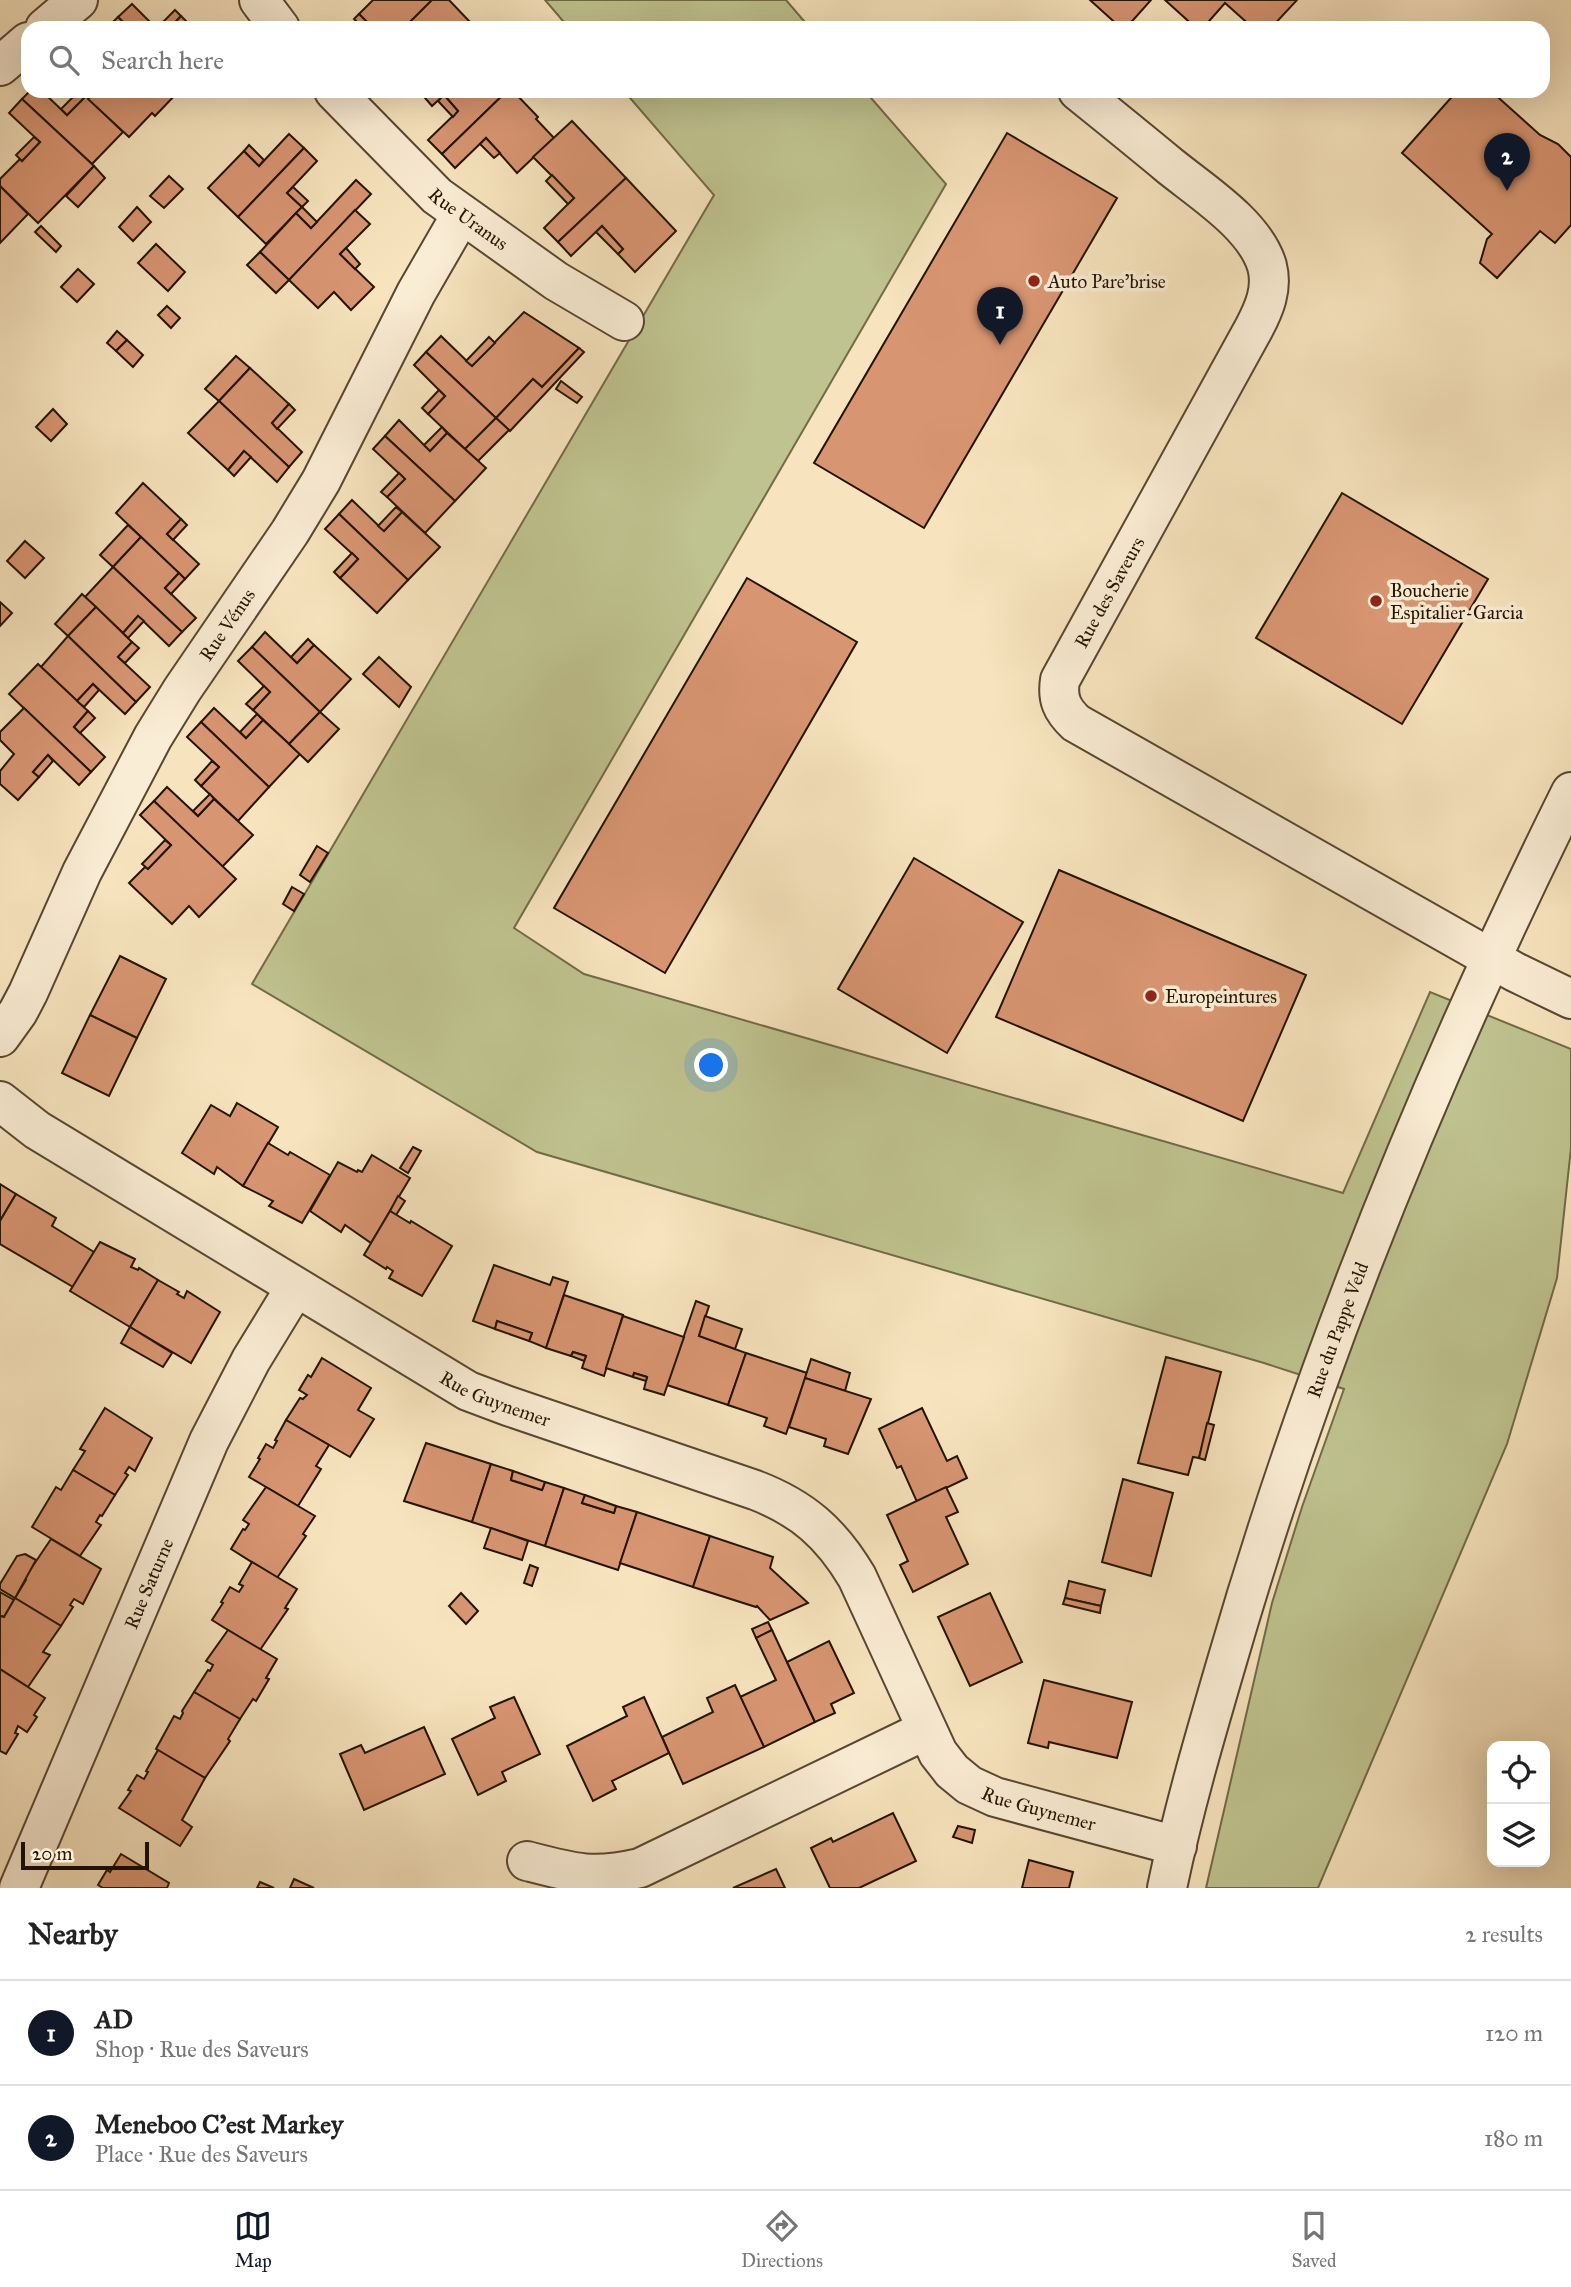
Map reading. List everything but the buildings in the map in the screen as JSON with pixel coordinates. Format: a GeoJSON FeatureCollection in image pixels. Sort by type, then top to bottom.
{"type":"FeatureCollection","features":[{"type":"Feature","properties":{"kind":"street"},"geometry":{"type":"LineString","coordinates":[[53,21],[78,0]]}},
{"type":"Feature","properties":{"kind":"street"},"geometry":{"type":"LineString","coordinates":[[259,0],[275,21]]}},
{"type":"Feature","properties":{"kind":"street"},"geometry":{"type":"LineString","coordinates":[[0,66],[21,48]]}},
{"type":"Feature","properties":{"kind":"street","name":"Rue Uranus"},"geometry":{"type":"LineString","coordinates":[[341,98],[420,180],[461,215],[556,281],[624,321]]}},
{"type":"Feature","properties":{"kind":"street","name":"Rue des Saveurs"},"geometry":{"type":"LineString","coordinates":[[1087,98],[1238,222],[1260,251],[1269,279],[1268,298],[1254,328],[1060,680],[1058,692],[1061,704],[1076,723],[1490,958],[1571,999]]}},
{"type":"Feature","properties":{"kind":"street","name":"Rue Vénus"},"geometry":{"type":"LineString","coordinates":[[0,1037],[29,993],[88,862],[153,737],[321,481],[416,293],[461,215]]}},
{"type":"Feature","properties":{"kind":"street","name":"Rue du Pappe Veld"},"geometry":{"type":"LineString","coordinates":[[1167,1888],[1208,1725],[1240,1615],[1322,1366],[1413,1135],[1490,958],[1571,792]]}},
{"type":"Feature","properties":{"kind":"street","name":"Rue Guynemer"},"geometry":{"type":"LineString","coordinates":[[0,1101],[37,1130],[468,1391],[755,1490],[800,1512],[832,1541],[857,1577],[926,1730],[945,1763],[969,1785],[979,1791],[1177,1846]]}},
{"type":"Feature","properties":{"kind":"street","name":"Rue Saturne"},"geometry":{"type":"LineString","coordinates":[[19,1888],[209,1441],[251,1360],[295,1288]]}},
{"type":"Feature","properties":{"kind":"street"},"geometry":{"type":"LineString","coordinates":[[527,1861],[576,1874],[599,1875],[640,1868],[926,1730]]}},
{"type":"Feature","properties":{"kind":"green space"},"geometry":{"type":"Polygon","coordinates":[[[545,0],[786,0],[804,21],[563,21],[545,0]]]}},
{"type":"Feature","properties":{"kind":"green space"},"geometry":{"type":"Polygon","coordinates":[[[630,98],[871,98],[946,184],[514,928],[584,974],[1343,1193],[1430,992],[1571,1049],[1571,1148],[1557,1278],[1507,1444],[1318,1888],[1206,1888],[1272,1603],[1302,1507],[1344,1389],[1264,1363],[537,1152],[252,984],[714,195],[630,98]]]}},
{"type":"Feature","properties":{"kind":"place","name":"Meneboo C'est Markey"},"geometry":{"type":"Point","coordinates":[1507,191]}},
{"type":"Feature","properties":{"kind":"place","name":"Auto Pare'brise"},"geometry":{"type":"Point","coordinates":[1034,281]}},
{"type":"Feature","properties":{"kind":"place","name":"AD"},"geometry":{"type":"Point","coordinates":[1000,345]}},
{"type":"Feature","properties":{"kind":"place","name":"Boucherie Espitalier-Garcia"},"geometry":{"type":"Point","coordinates":[1376,601]}},
{"type":"Feature","properties":{"kind":"place","name":"Europeintures"},"geometry":{"type":"Point","coordinates":[1151,996]}}]}
